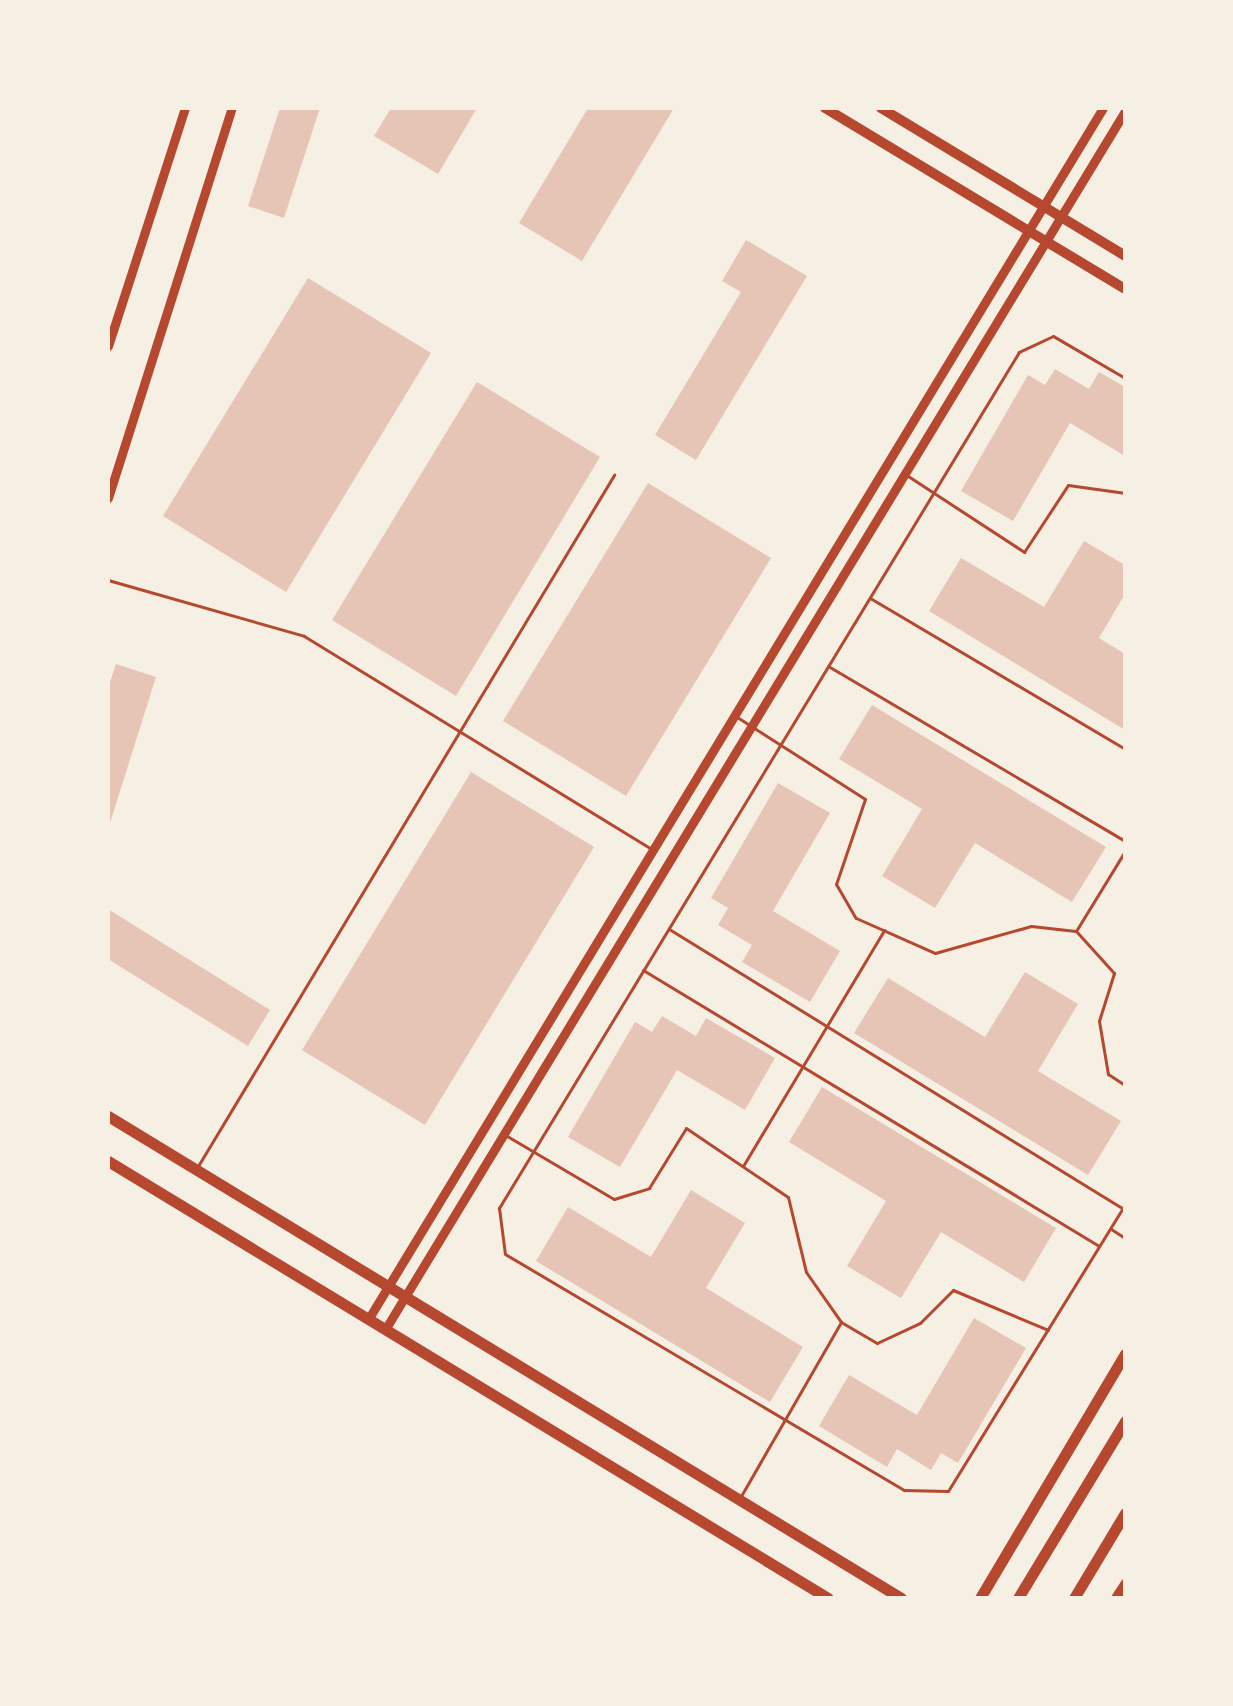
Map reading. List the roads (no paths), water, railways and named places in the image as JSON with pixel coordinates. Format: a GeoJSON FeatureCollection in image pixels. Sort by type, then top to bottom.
{"type":"FeatureCollection","features":[{"type":"Feature","properties":{"kind":"main road"},"geometry":{"type":"LineString","coordinates":[[825,108],[1125,289]]}},
{"type":"Feature","properties":{"kind":"main road"},"geometry":{"type":"LineString","coordinates":[[881,108],[1125,256]]}},
{"type":"Feature","properties":{"kind":"main road"},"geometry":{"type":"LineString","coordinates":[[108,1116],[901,1598]]}},
{"type":"Feature","properties":{"kind":"main road"},"geometry":{"type":"LineString","coordinates":[[108,1161],[828,1598]]}},
{"type":"Feature","properties":{"kind":"main road"},"geometry":{"type":"LineString","coordinates":[[980,1598],[1125,1354]]}},
{"type":"Feature","properties":{"kind":"main road"},"geometry":{"type":"LineString","coordinates":[[1018,1598],[1125,1421]]}},
{"type":"Feature","properties":{"kind":"main road"},"geometry":{"type":"LineString","coordinates":[[1074,1598],[1125,1513]]}},
{"type":"Feature","properties":{"kind":"main road"},"geometry":{"type":"LineString","coordinates":[[1116,1598],[1125,1584]]}},
{"type":"Feature","properties":{"kind":"street"},"geometry":{"type":"LineString","coordinates":[[108,346],[185,108]]}},
{"type":"Feature","properties":{"kind":"street"},"geometry":{"type":"LineString","coordinates":[[108,498],[232,108]]}},
{"type":"Feature","properties":{"kind":"street"},"geometry":{"type":"LineString","coordinates":[[369,1318],[1103,108]]}},
{"type":"Feature","properties":{"kind":"street"},"geometry":{"type":"LineString","coordinates":[[386,1328],[501,1132],[1125,111]]}},
{"type":"Feature","properties":{"kind":"lane"},"geometry":{"type":"LineString","coordinates":[[669,928],[1124,1206],[948,1491],[904,1490],[505,1254],[499,1208],[533,1151],[1019,352],[1053,336],[1125,378]]}},
{"type":"Feature","properties":{"kind":"lane"},"geometry":{"type":"LineString","coordinates":[[887,462],[1024,552],[1068,485],[1125,493]]}},
{"type":"Feature","properties":{"kind":"lane"},"geometry":{"type":"LineString","coordinates":[[196,1169],[614,475]]}},
{"type":"Feature","properties":{"kind":"lane"},"geometry":{"type":"LineString","coordinates":[[108,580],[304,636],[653,849]]}},
{"type":"Feature","properties":{"kind":"lane"},"geometry":{"type":"LineString","coordinates":[[870,598],[1125,749]]}},
{"type":"Feature","properties":{"kind":"lane"},"geometry":{"type":"LineString","coordinates":[[828,666],[1125,841]]}},
{"type":"Feature","properties":{"kind":"lane"},"geometry":{"type":"LineString","coordinates":[[734,715],[865,799],[836,884],[856,918],[935,953],[1031,926],[1076,931],[1114,973],[1099,1021],[1108,1074],[1125,1085]]}},
{"type":"Feature","properties":{"kind":"lane"},"geometry":{"type":"LineString","coordinates":[[1076,931],[1125,851]]}},
{"type":"Feature","properties":{"kind":"lane"},"geometry":{"type":"LineString","coordinates":[[743,1166],[884,930]]}},
{"type":"Feature","properties":{"kind":"lane"},"geometry":{"type":"LineString","coordinates":[[643,970],[1100,1246]]}},
{"type":"Feature","properties":{"kind":"lane"},"geometry":{"type":"LineString","coordinates":[[487,1123],[614,1199],[649,1188],[686,1128],[788,1197],[806,1272],[841,1322],[877,1343],[920,1323],[953,1290],[1048,1330]]}},
{"type":"Feature","properties":{"kind":"lane"},"geometry":{"type":"LineString","coordinates":[[1110,1229],[1125,1238]]}},
{"type":"Feature","properties":{"kind":"lane"},"geometry":{"type":"LineString","coordinates":[[739,1499],[841,1322]]}}]}
